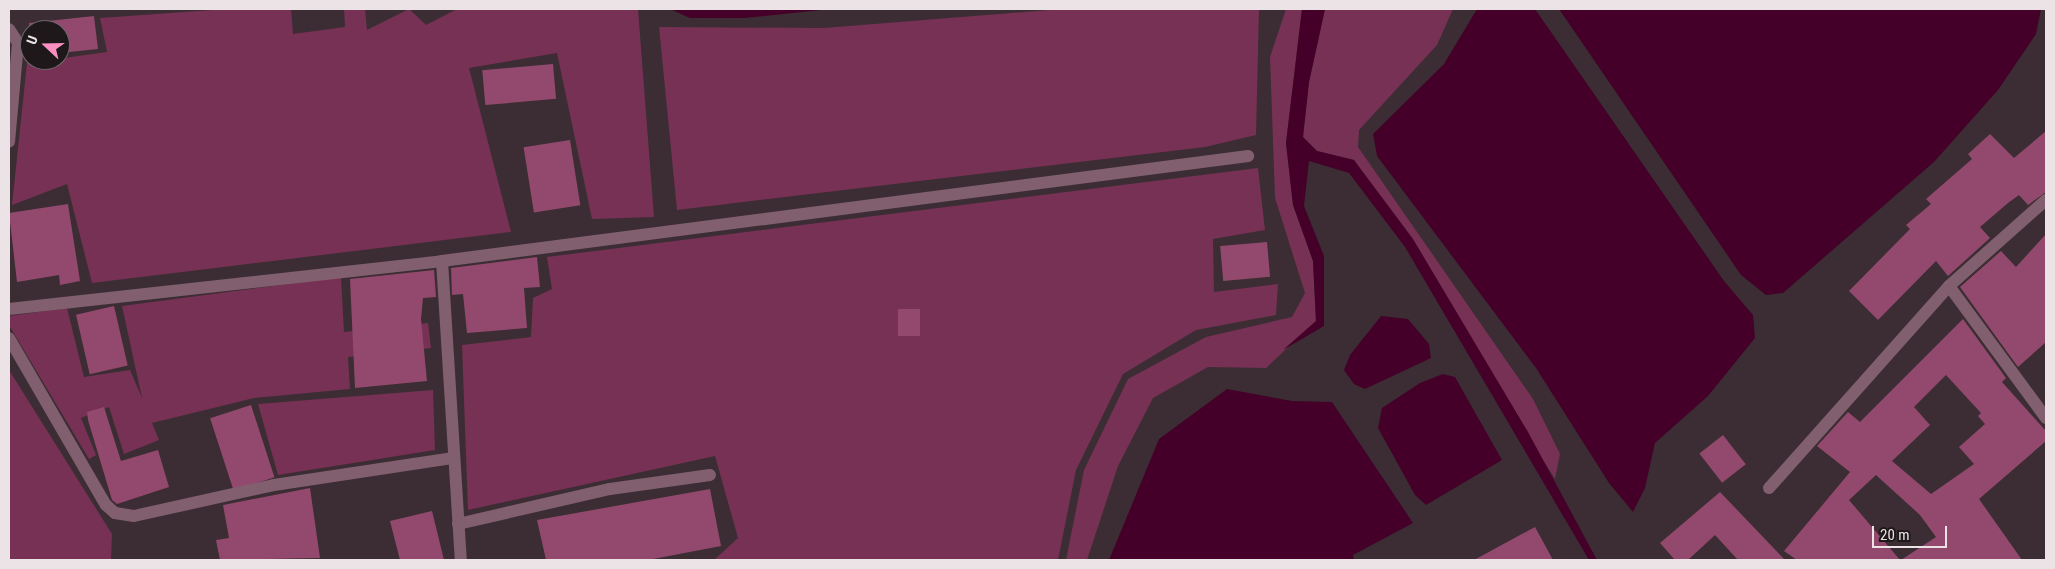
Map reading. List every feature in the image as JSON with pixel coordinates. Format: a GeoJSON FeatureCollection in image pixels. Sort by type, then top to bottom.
{"type":"FeatureCollection","features":[{"type":"Feature","properties":{"kind":"street"},"geometry":{"type":"LineString","coordinates":[[9,29],[18,43],[9,142]]}},
{"type":"Feature","properties":{"kind":"street"},"geometry":{"type":"LineString","coordinates":[[9,309],[442,261],[1248,156]]}},
{"type":"Feature","properties":{"kind":"street"},"geometry":{"type":"LineString","coordinates":[[1770,488],[1949,286],[2046,200]]}},
{"type":"Feature","properties":{"kind":"street"},"geometry":{"type":"LineString","coordinates":[[442,261],[452,458],[461,560]]}},
{"type":"Feature","properties":{"kind":"street"},"geometry":{"type":"LineString","coordinates":[[1949,286],[2046,418]]}},
{"type":"Feature","properties":{"kind":"street"},"geometry":{"type":"LineString","coordinates":[[9,338],[106,505],[115,512],[134,516],[274,485],[452,458]]}},
{"type":"Feature","properties":{"kind":"street"},"geometry":{"type":"LineString","coordinates":[[458,524],[610,489],[710,475]]}},
{"type":"Feature","properties":{"kind":"shaded area"},"geometry":{"type":"Polygon","coordinates":[[[227,9],[291,9],[293,34],[345,27],[344,9],[365,9],[367,30],[409,9],[426,25],[457,9],[638,9],[654,217],[592,219],[557,53],[469,68],[511,232],[92,283],[67,184],[12,205],[26,70],[70,70],[70,57],[107,52],[100,18],[227,9]]]}},
{"type":"Feature","properties":{"kind":"shaded area"},"geometry":{"type":"Polygon","coordinates":[[[670,9],[831,9],[745,18],[690,18],[670,9]]]}},
{"type":"Feature","properties":{"kind":"shaded area"},"geometry":{"type":"Polygon","coordinates":[[[1062,9],[1259,9],[1256,135],[1205,147],[677,210],[659,27],[824,28],[1062,9]]]}},
{"type":"Feature","properties":{"kind":"shaded area"},"geometry":{"type":"Polygon","coordinates":[[[1286,9],[1302,9],[1286,143],[1293,205],[1313,261],[1316,321],[1266,368],[1208,367],[1153,398],[1118,466],[1087,560],[1066,560],[1084,470],[1128,379],[1206,337],[1292,317],[1305,293],[1275,198],[1270,57],[1286,9]]]}},
{"type":"Feature","properties":{"kind":"shaded area"},"geometry":{"type":"Polygon","coordinates":[[[1302,9],[1325,9],[1309,82],[1303,137],[1317,151],[1354,160],[1413,239],[1528,432],[1597,560],[1589,560],[1405,247],[1349,173],[1309,161],[1304,206],[1324,256],[1324,326],[1283,350],[1316,321],[1313,261],[1293,205],[1286,143],[1302,9]]]}},
{"type":"Feature","properties":{"kind":"shaded area"},"geometry":{"type":"Polygon","coordinates":[[[1325,9],[1453,9],[1437,45],[1359,130],[1358,147],[1533,399],[1560,454],[1555,479],[1354,160],[1317,151],[1303,137],[1309,82],[1325,9]]]}},
{"type":"Feature","properties":{"kind":"shaded area"},"geometry":{"type":"Polygon","coordinates":[[[1477,9],[1535,9],[1724,281],[1753,315],[1755,338],[1708,396],[1655,443],[1645,488],[1633,512],[1609,483],[1536,368],[1377,156],[1373,134],[1444,64],[1477,9]]]}},
{"type":"Feature","properties":{"kind":"shaded area"},"geometry":{"type":"Polygon","coordinates":[[[1559,9],[2041,9],[2036,34],[1998,90],[1934,162],[1783,293],[1766,295],[1741,275],[1559,9]]]}},
{"type":"Feature","properties":{"kind":"shaded area"},"geometry":{"type":"Polygon","coordinates":[[[1258,168],[1265,230],[1213,239],[1214,292],[1278,284],[1276,315],[1196,330],[1123,374],[1076,470],[1058,560],[714,560],[738,538],[715,456],[468,510],[462,345],[531,337],[533,298],[552,289],[547,257],[1258,168]]]}},
{"type":"Feature","properties":{"kind":"shaded area"},"geometry":{"type":"Polygon","coordinates":[[[341,277],[344,332],[428,323],[431,348],[348,357],[350,389],[254,398],[152,423],[159,440],[124,454],[109,407],[81,418],[96,455],[89,459],[9,325],[9,316],[67,308],[84,377],[130,370],[142,398],[122,306],[341,277]]]}},
{"type":"Feature","properties":{"kind":"shaded area"},"geometry":{"type":"Polygon","coordinates":[[[1381,316],[1408,319],[1429,344],[1431,358],[1365,389],[1354,384],[1344,370],[1350,355],[1381,316]]]}},
{"type":"Feature","properties":{"kind":"shaded area"},"geometry":{"type":"Polygon","coordinates":[[[9,370],[112,534],[111,560],[9,560],[9,370]]]}},
{"type":"Feature","properties":{"kind":"shaded area"},"geometry":{"type":"Polygon","coordinates":[[[1443,374],[1455,377],[1502,460],[1426,505],[1415,495],[1378,428],[1382,408],[1420,383],[1443,374]]]}},
{"type":"Feature","properties":{"kind":"shaded area"},"geometry":{"type":"Polygon","coordinates":[[[1227,389],[1292,401],[1332,402],[1413,523],[1353,555],[1354,560],[1109,560],[1159,439],[1227,389]]]}},
{"type":"Feature","properties":{"kind":"shaded area"},"geometry":{"type":"Polygon","coordinates":[[[433,390],[435,450],[278,475],[258,404],[433,390]]]}},
{"type":"Feature","properties":{"kind":"building"},"geometry":{"type":"Polygon","coordinates":[[[94,16],[98,49],[70,52],[70,20],[57,20],[94,16]]]}},
{"type":"Feature","properties":{"kind":"building"},"geometry":{"type":"Polygon","coordinates":[[[553,64],[556,99],[485,105],[482,70],[553,64]]]}},
{"type":"Feature","properties":{"kind":"building"},"geometry":{"type":"Polygon","coordinates":[[[2046,131],[2046,192],[2028,205],[2019,195],[1980,227],[1990,238],[1948,276],[1936,261],[1878,320],[1849,291],[1910,229],[1906,225],[1931,204],[1926,199],[1972,159],[1968,154],[1990,134],[2014,158],[2046,131]]]}},
{"type":"Feature","properties":{"kind":"building"},"geometry":{"type":"Polygon","coordinates":[[[570,140],[580,205],[534,213],[524,147],[570,140]]]}},
{"type":"Feature","properties":{"kind":"building"},"geometry":{"type":"Polygon","coordinates":[[[68,204],[80,281],[60,285],[59,275],[17,282],[9,213],[68,204]]]}},
{"type":"Feature","properties":{"kind":"building"},"geometry":{"type":"Polygon","coordinates":[[[2046,234],[2046,342],[2018,367],[1960,287],[2001,251],[2016,267],[2046,234]]]}},
{"type":"Feature","properties":{"kind":"building"},"geometry":{"type":"Polygon","coordinates":[[[1267,242],[1270,277],[1223,281],[1220,246],[1267,242]]]}},
{"type":"Feature","properties":{"kind":"building"},"geometry":{"type":"Polygon","coordinates":[[[537,257],[540,287],[524,288],[527,328],[467,333],[463,294],[452,295],[451,268],[537,257]]]}},
{"type":"Feature","properties":{"kind":"building"},"geometry":{"type":"Polygon","coordinates":[[[434,270],[436,297],[423,298],[421,319],[427,381],[355,388],[350,279],[434,270]]]}},
{"type":"Feature","properties":{"kind":"building"},"geometry":{"type":"Polygon","coordinates":[[[114,306],[128,365],[90,374],[76,315],[114,306]]]}},
{"type":"Feature","properties":{"kind":"building"},"geometry":{"type":"Polygon","coordinates":[[[898,309],[920,309],[920,336],[898,336],[898,309]]]}},
{"type":"Feature","properties":{"kind":"building"},"geometry":{"type":"Polygon","coordinates":[[[1963,319],[2006,378],[2002,382],[2046,431],[2046,441],[1979,499],[2022,560],[1901,560],[1936,537],[1920,515],[1876,475],[1849,500],[1900,560],[1797,560],[1784,551],[1850,472],[1817,446],[1848,412],[1860,422],[1963,319]],[[1946,375],[1914,407],[1930,425],[1892,461],[1931,494],[1974,464],[1959,447],[1985,424],[1978,416],[1981,413],[1946,375]]]}},
{"type":"Feature","properties":{"kind":"building"},"geometry":{"type":"Polygon","coordinates":[[[251,405],[274,477],[234,491],[210,418],[251,405]]]}},
{"type":"Feature","properties":{"kind":"building"},"geometry":{"type":"Polygon","coordinates":[[[104,407],[121,461],[158,450],[169,487],[117,504],[112,500],[87,412],[104,407]]]}},
{"type":"Feature","properties":{"kind":"building"},"geometry":{"type":"Polygon","coordinates":[[[1723,435],[1746,464],[1722,483],[1699,453],[1723,435]]]}},
{"type":"Feature","properties":{"kind":"building"},"geometry":{"type":"Polygon","coordinates":[[[310,488],[320,558],[220,560],[216,540],[229,538],[223,505],[310,488]]]}},
{"type":"Feature","properties":{"kind":"building"},"geometry":{"type":"Polygon","coordinates":[[[710,489],[721,546],[648,560],[546,560],[537,520],[710,489]]]}},
{"type":"Feature","properties":{"kind":"building"},"geometry":{"type":"Polygon","coordinates":[[[1720,492],[1785,560],[1738,560],[1715,535],[1688,560],[1675,560],[1660,543],[1720,492]]]}},
{"type":"Feature","properties":{"kind":"building"},"geometry":{"type":"Polygon","coordinates":[[[432,511],[444,560],[400,560],[390,521],[432,511]]]}},
{"type":"Feature","properties":{"kind":"building"},"geometry":{"type":"Polygon","coordinates":[[[1535,527],[1553,560],[1474,560],[1535,527]]]}}]}
